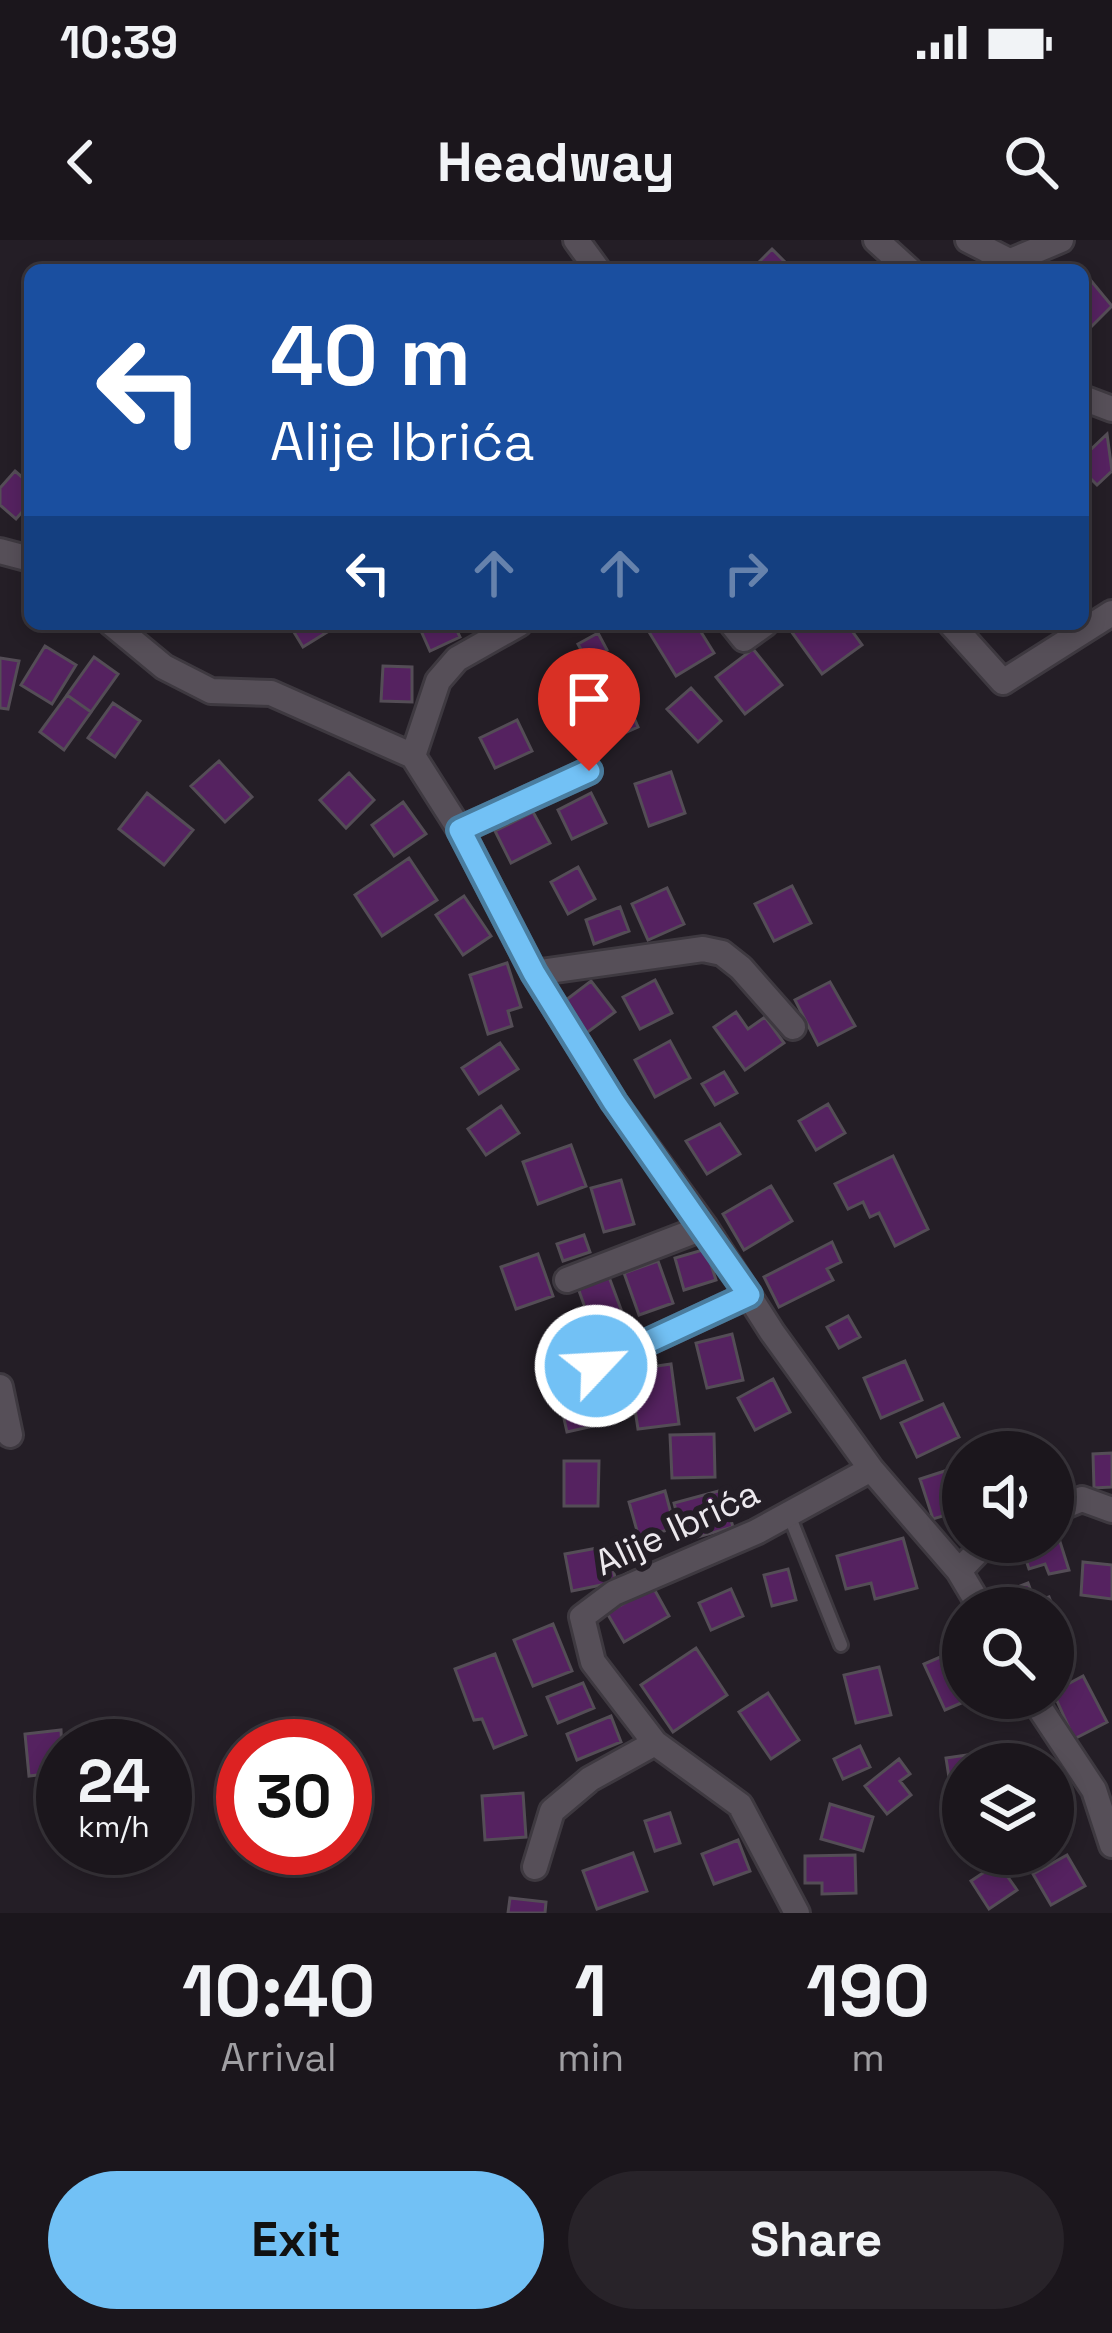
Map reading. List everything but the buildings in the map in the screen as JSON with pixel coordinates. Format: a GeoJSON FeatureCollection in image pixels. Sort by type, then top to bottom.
{"type":"FeatureCollection","features":[{"type":"Feature","properties":{"kind":"street"},"geometry":{"type":"LineString","coordinates":[[876,240],[902,264]]}},
{"type":"Feature","properties":{"kind":"street"},"geometry":{"type":"LineString","coordinates":[[968,240],[997,264]]}},
{"type":"Feature","properties":{"kind":"street"},"geometry":{"type":"LineString","coordinates":[[1004,264],[1061,240]]}},
{"type":"Feature","properties":{"kind":"street"},"geometry":{"type":"LineString","coordinates":[[119,630],[164,667],[211,691],[271,693],[412,756],[460,830],[534,973],[614,1102],[872,1469],[969,1587]]}},
{"type":"Feature","properties":{"kind":"street"},"geometry":{"type":"LineString","coordinates":[[412,756],[438,681],[457,659],[508,630]]}},
{"type":"Feature","properties":{"kind":"street"},"geometry":{"type":"LineString","coordinates":[[956,630],[1003,682],[1085,630]]}},
{"type":"Feature","properties":{"kind":"street"},"geometry":{"type":"LineString","coordinates":[[460,830],[589,771]]}},
{"type":"Feature","properties":{"kind":"street"},"geometry":{"type":"LineString","coordinates":[[534,973],[703,949],[722,953],[741,968],[793,1027]]}},
{"type":"Feature","properties":{"kind":"street"},"geometry":{"type":"LineString","coordinates":[[567,1280],[705,1227]]}},
{"type":"Feature","properties":{"kind":"street"},"geometry":{"type":"LineString","coordinates":[[596,1366],[749,1295]]}},
{"type":"Feature","properties":{"kind":"street"},"geometry":{"type":"LineString","coordinates":[[0,1387],[10,1435]]}},
{"type":"Feature","properties":{"kind":"street","name":"Alije Ibrića"},"geometry":{"type":"LineString","coordinates":[[797,1913],[740,1805],[655,1743],[593,1662],[582,1618],[614,1593],[789,1515],[872,1469]]}},
{"type":"Feature","properties":{"kind":"street"},"geometry":{"type":"LineString","coordinates":[[1074,1502],[1082,1499],[1112,1510]]}},
{"type":"Feature","properties":{"kind":"street"},"geometry":{"type":"LineString","coordinates":[[959,1571],[967,1563]]}},
{"type":"Feature","properties":{"kind":"street"},"geometry":{"type":"LineString","coordinates":[[1047,1719],[1094,1790],[1112,1845]]}},
{"type":"Feature","properties":{"kind":"street"},"geometry":{"type":"LineString","coordinates":[[535,1867],[552,1811],[590,1779],[655,1743]]}},
{"type":"Feature","properties":{"kind":"lane"},"geometry":{"type":"LineString","coordinates":[[789,1515],[841,1645]]}},
{"type":"Feature","properties":{"kind":"route"},"geometry":{"type":"LineString","coordinates":[[589,771],[460,830],[534,973],[614,1102],[749,1295],[596,1366]]}}]}
